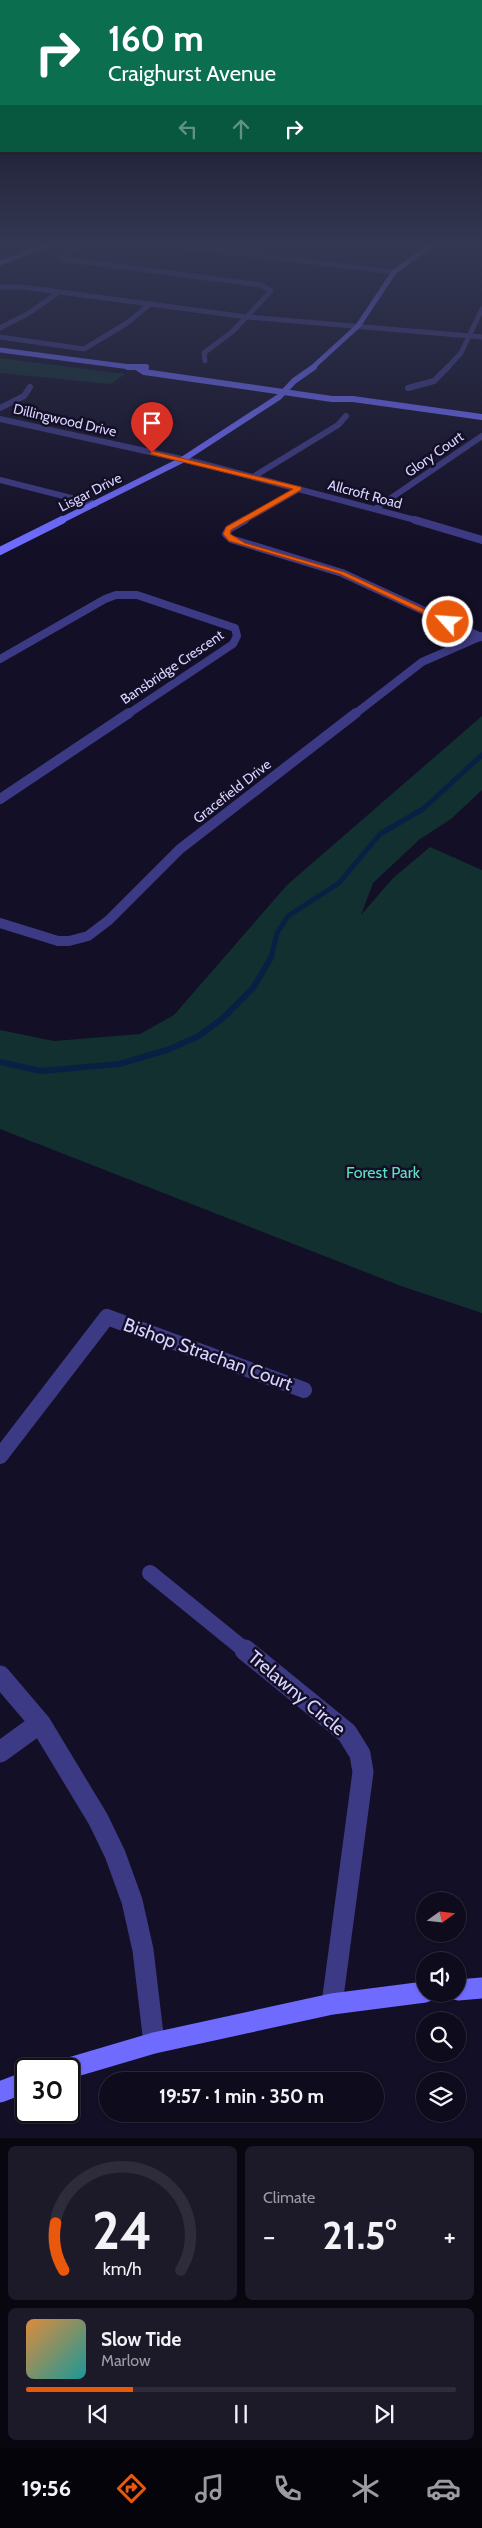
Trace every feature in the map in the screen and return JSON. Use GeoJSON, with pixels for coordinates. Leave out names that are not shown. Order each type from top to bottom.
{"type":"FeatureCollection","features":[{"type":"Feature","properties":{"kind":"street"},"geometry":{"type":"LineString","coordinates":[[57,346],[84,350],[91,346]]}},
{"type":"Feature","properties":{"kind":"street"},"geometry":{"type":"LineString","coordinates":[[205,361],[204,353],[214,346]]}},
{"type":"Feature","properties":{"kind":"street","name":"Lisgar Drive"},"geometry":{"type":"LineString","coordinates":[[0,551],[182,460],[240,424],[286,390],[336,346]]}},
{"type":"Feature","properties":{"kind":"street"},"geometry":{"type":"LineString","coordinates":[[408,388],[434,381],[460,353],[464,346]]}},
{"type":"Feature","properties":{"kind":"street"},"geometry":{"type":"LineString","coordinates":[[0,350],[138,368],[144,372],[286,390],[332,399],[342,398],[482,417]]}},
{"type":"Feature","properties":{"kind":"street"},"geometry":{"type":"LineString","coordinates":[[0,408],[24,396],[30,387]]}},
{"type":"Feature","properties":{"kind":"street"},"geometry":{"type":"LineString","coordinates":[[253,477],[338,425],[346,416]]}},
{"type":"Feature","properties":{"kind":"street","name":"Dillingwood Drive"},"geometry":{"type":"LineString","coordinates":[[0,419],[182,460]]}},
{"type":"Feature","properties":{"kind":"street","name":"Glory Court"},"geometry":{"type":"LineString","coordinates":[[375,509],[482,436]]}},
{"type":"Feature","properties":{"kind":"street","name":"Allcroft Road"},"geometry":{"type":"LineString","coordinates":[[182,460],[375,509],[482,540]]}},
{"type":"Feature","properties":{"kind":"street"},"geometry":{"type":"LineString","coordinates":[[0,480],[95,504]]}},
{"type":"Feature","properties":{"kind":"street"},"geometry":{"type":"LineString","coordinates":[[299,489],[229,528],[226,534],[231,539],[243,544],[351,577],[481,637]]}},
{"type":"Feature","properties":{"kind":"street","name":"Bansbridge Crescent"},"geometry":{"type":"LineString","coordinates":[[0,659],[105,599],[127,594],[136,595],[227,624],[235,628],[237,636],[233,644],[0,799]]}},
{"type":"Feature","properties":{"kind":"street","name":"Gracefield Drive"},"geometry":{"type":"LineString","coordinates":[[0,923],[58,941],[81,938],[93,933],[109,920],[180,849],[422,662],[481,637]]}},
{"type":"Feature","properties":{"kind":"street","name":"Bishop Strachan Court"},"geometry":{"type":"LineString","coordinates":[[0,1456],[107,1317],[304,1390]]}},
{"type":"Feature","properties":{"kind":"street","name":"Trelawny Circle"},"geometry":{"type":"LineString","coordinates":[[150,1573],[348,1732],[360,1754],[363,1772],[332,2004]]}},
{"type":"Feature","properties":{"kind":"street"},"geometry":{"type":"LineString","coordinates":[[0,1676],[40,1723],[98,1819],[115,1854],[132,1901],[143,1950],[154,2043]]}},
{"type":"Feature","properties":{"kind":"street"},"geometry":{"type":"LineString","coordinates":[[0,1752],[40,1723]]}},
{"type":"Feature","properties":{"kind":"street"},"geometry":{"type":"LineString","coordinates":[[466,1989],[482,1988]]}},
{"type":"Feature","properties":{"kind":"street"},"geometry":{"type":"LineString","coordinates":[[80,2065],[154,2043],[332,2004],[416,1993]]}},
{"type":"Feature","properties":{"kind":"street"},"geometry":{"type":"LineString","coordinates":[[0,2092],[15,2086]]}},
{"type":"Feature","properties":{"kind":"green space"},"geometry":{"type":"Polygon","coordinates":[[[0,358],[125,374],[111,384],[0,373],[0,358]]]}},
{"type":"Feature","properties":{"kind":"green space","name":"Forest Park"},"geometry":{"type":"Polygon","coordinates":[[[482,716],[482,790],[451,819],[420,839],[373,883],[361,915],[393,878],[430,847],[482,870],[482,1313],[401,1286],[0,1129],[0,1030],[54,1041],[140,1034],[174,1015],[287,885],[482,716]]]}},
{"type":"Feature","properties":{"kind":"waterway"},"geometry":{"type":"LineString","coordinates":[[271,957],[277,933],[288,916],[339,883],[380,834],[423,809],[482,755]]}},
{"type":"Feature","properties":{"kind":"waterway"},"geometry":{"type":"LineString","coordinates":[[0,1062],[41,1071],[119,1064],[167,1050],[197,1037],[222,1019],[253,988],[271,957]]}},
{"type":"Feature","properties":{"kind":"route"},"geometry":{"type":"LineString","coordinates":[[152,453],[200,463],[299,489],[229,528],[226,534],[231,539],[243,544],[342,573],[448,622]]}}]}
